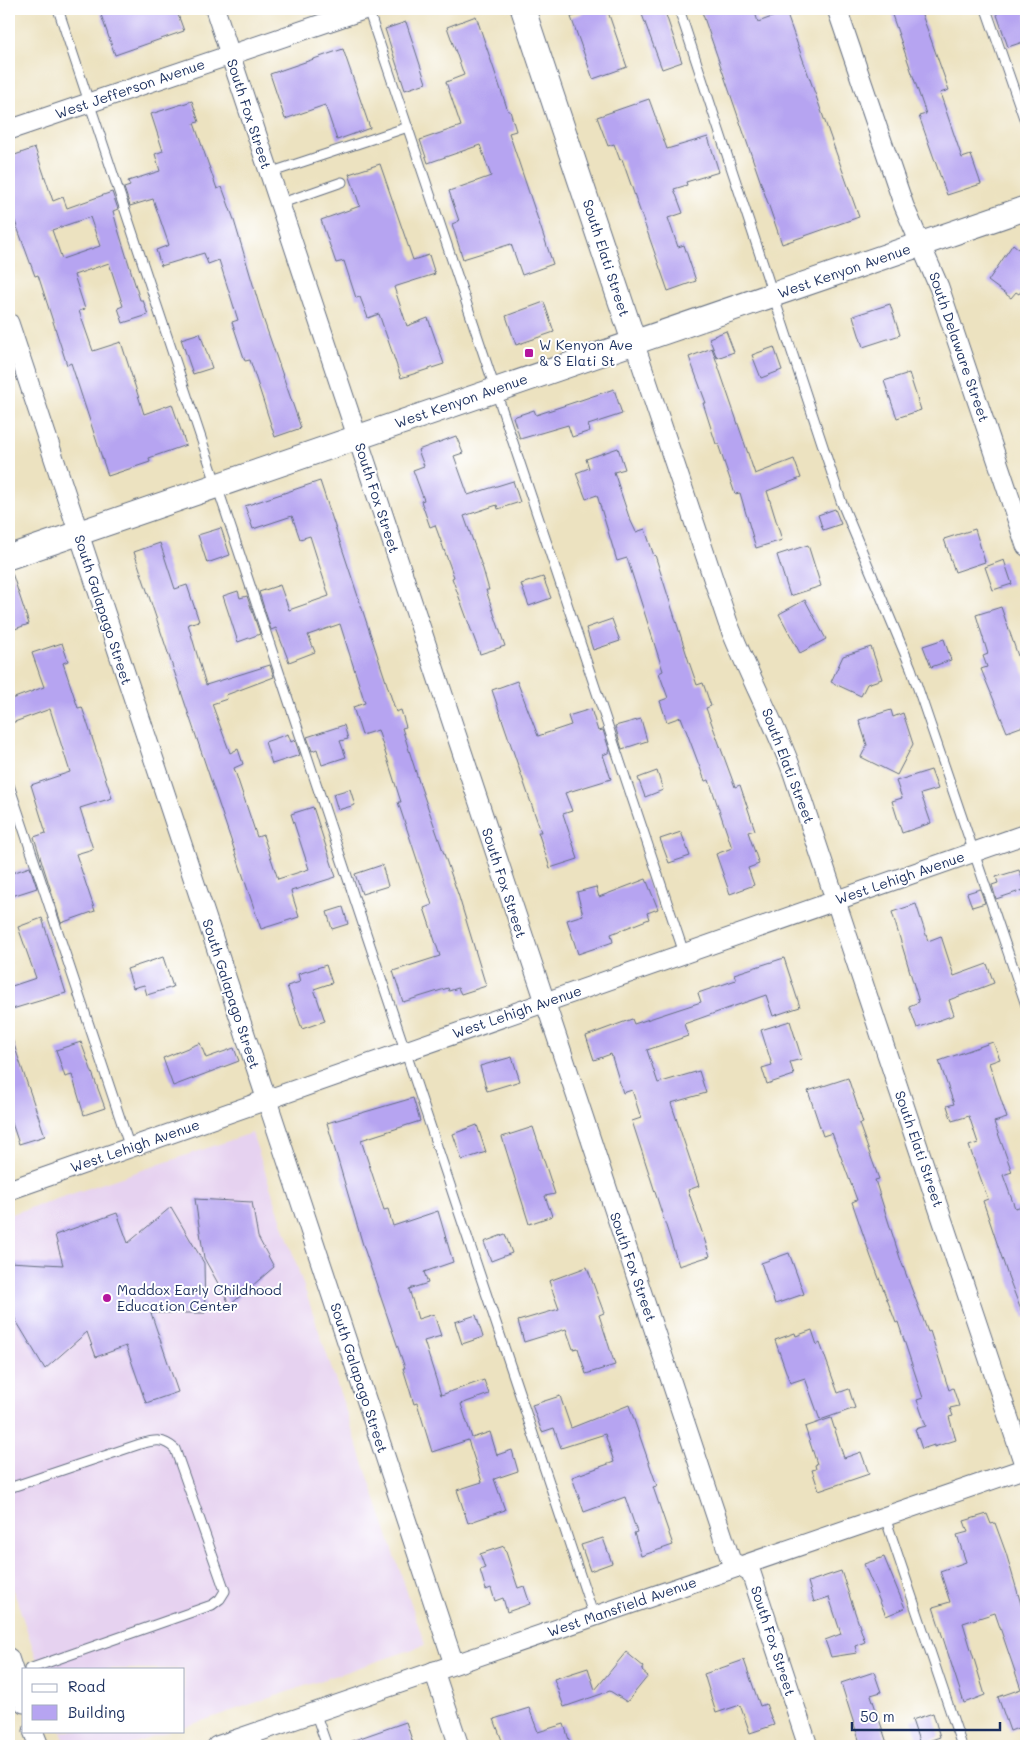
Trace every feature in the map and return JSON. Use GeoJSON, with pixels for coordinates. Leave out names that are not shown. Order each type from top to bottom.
{"type":"FeatureCollection","features":[{"type":"Feature","properties":{"kind":"street","name":"South Fox Street"},"geometry":{"type":"LineString","coordinates":[[215,9],[731,1561],[751,1574],[808,1746]]}},
{"type":"Feature","properties":{"kind":"street","name":"West Jefferson Avenue"},"geometry":{"type":"LineString","coordinates":[[9,130],[367,9]]}},
{"type":"Feature","properties":{"kind":"street","name":"South Elati Street"},"geometry":{"type":"LineString","coordinates":[[523,9],[728,623],[782,742],[1026,1469]]}},
{"type":"Feature","properties":{"kind":"street","name":"South Delaware Street"},"geometry":{"type":"LineString","coordinates":[[837,9],[904,206],[939,287],[1026,546]]}},
{"type":"Feature","properties":{"kind":"street","name":"West Kenyon Avenue"},"geometry":{"type":"LineString","coordinates":[[9,557],[217,484],[1026,208]]}},
{"type":"Feature","properties":{"kind":"street","name":"South Galapago Street"},"geometry":{"type":"LineString","coordinates":[[9,323],[454,1664]]}},
{"type":"Feature","properties":{"kind":"street","name":"West Lehigh Avenue"},"geometry":{"type":"LineString","coordinates":[[9,1190],[1026,834]]}},
{"type":"Feature","properties":{"kind":"street","name":"West Mansfield Avenue"},"geometry":{"type":"LineString","coordinates":[[217,1746],[1026,1469]]}},
{"type":"Feature","properties":{"kind":"street"},"geometry":{"type":"LineString","coordinates":[[19,1668],[22,1689]]}},
{"type":"Feature","properties":{"kind":"street"},"geometry":{"type":"LineString","coordinates":[[434,1671],[459,1746]]}},
{"type":"Feature","properties":{"kind":"street"},"geometry":{"type":"LineString","coordinates":[[33,1732],[39,1746]]}},
{"type":"Feature","properties":{"kind":"lane"},"geometry":{"type":"LineString","coordinates":[[58,9],[594,1617]]}},
{"type":"Feature","properties":{"kind":"lane"},"geometry":{"type":"LineString","coordinates":[[367,9],[684,954]]}},
{"type":"Feature","properties":{"kind":"lane"},"geometry":{"type":"LineString","coordinates":[[679,9],[841,501],[911,668],[1026,1005]]}},
{"type":"Feature","properties":{"kind":"lane"},"geometry":{"type":"LineString","coordinates":[[986,9],[1026,124]]}},
{"type":"Feature","properties":{"kind":"lane"},"geometry":{"type":"LineString","coordinates":[[268,173],[408,127]]}},
{"type":"Feature","properties":{"kind":"lane"},"geometry":{"type":"LineString","coordinates":[[279,204],[342,182]]}},
{"type":"Feature","properties":{"kind":"lane"},"geometry":{"type":"LineString","coordinates":[[9,785],[130,1148]]}},
{"type":"Feature","properties":{"kind":"lane"},"geometry":{"type":"LineString","coordinates":[[9,1488],[140,1444],[160,1440],[168,1443],[175,1449],[225,1591],[220,1600],[212,1605],[19,1668]]}},
{"type":"Feature","properties":{"kind":"lane"},"geometry":{"type":"LineString","coordinates":[[885,1517],[962,1746]]}},
{"type":"Feature","properties":{"kind":"lane"},"geometry":{"type":"LineString","coordinates":[[315,1712],[327,1746]]}},
{"type":"Feature","properties":{"kind":"shaded area"},"geometry":{"type":"Polygon","coordinates":[[[252,1133],[425,1645],[185,1727],[185,1668],[40,1668],[9,1577],[9,1215],[252,1133]]]}},
{"type":"Feature","properties":{"kind":"shaded area"},"geometry":{"type":"Polygon","coordinates":[[[61,1732],[167,1732],[126,1746],[66,1746],[61,1732]]]}},
{"type":"Feature","properties":{"kind":"building"},"geometry":{"type":"Polygon","coordinates":[[[99,9],[176,9],[184,31],[115,55],[99,9]]]}},
{"type":"Feature","properties":{"kind":"building"},"geometry":{"type":"Polygon","coordinates":[[[596,9],[607,9],[627,67],[593,79],[571,17],[596,9]]]}},
{"type":"Feature","properties":{"kind":"building"},"geometry":{"type":"Polygon","coordinates":[[[640,9],[664,9],[682,62],[662,69],[640,9]]]}},
{"type":"Feature","properties":{"kind":"building"},"geometry":{"type":"Polygon","coordinates":[[[701,9],[754,9],[758,22],[786,12],[859,217],[782,244],[701,9]]]}},
{"type":"Feature","properties":{"kind":"building"},"geometry":{"type":"Polygon","coordinates":[[[900,9],[920,9],[949,90],[940,93],[962,158],[971,155],[981,184],[947,195],[919,116],[926,114],[891,12],[900,9]]]}},
{"type":"Feature","properties":{"kind":"building"},"geometry":{"type":"Polygon","coordinates":[[[995,9],[1026,9],[1026,41],[1008,47],[995,9]]]}},
{"type":"Feature","properties":{"kind":"building"},"geometry":{"type":"Polygon","coordinates":[[[476,16],[508,111],[510,111],[516,131],[509,133],[553,264],[522,275],[511,244],[463,259],[452,224],[459,221],[449,191],[491,176],[480,145],[428,163],[420,140],[461,126],[446,82],[464,75],[447,27],[476,16]]]}},
{"type":"Feature","properties":{"kind":"building"},"geometry":{"type":"Polygon","coordinates":[[[406,22],[426,83],[405,90],[385,29],[406,22]]]}},
{"type":"Feature","properties":{"kind":"building"},"geometry":{"type":"Polygon","coordinates":[[[343,49],[370,128],[337,140],[325,105],[285,119],[270,74],[343,49]]]}},
{"type":"Feature","properties":{"kind":"building"},"geometry":{"type":"Polygon","coordinates":[[[649,99],[667,149],[708,137],[719,172],[686,182],[687,185],[674,189],[683,213],[668,218],[678,247],[684,245],[696,281],[668,291],[622,159],[620,160],[614,144],[608,146],[597,117],[649,99]]]}},
{"type":"Feature","properties":{"kind":"building"},"geometry":{"type":"Polygon","coordinates":[[[192,101],[199,122],[194,123],[217,189],[222,187],[233,217],[263,318],[301,428],[275,437],[250,360],[245,361],[232,322],[238,320],[219,260],[208,264],[204,253],[161,266],[156,250],[169,245],[153,199],[130,206],[124,188],[130,186],[128,181],[160,171],[155,154],[163,151],[151,114],[192,101]]]}},
{"type":"Feature","properties":{"kind":"building"},"geometry":{"type":"Polygon","coordinates":[[[35,148],[53,201],[63,197],[67,208],[112,192],[118,209],[113,211],[117,226],[140,300],[143,300],[148,315],[123,323],[118,308],[123,306],[109,263],[74,275],[85,309],[79,311],[93,351],[121,342],[144,414],[172,404],[186,445],[149,458],[150,462],[108,476],[71,363],[67,365],[38,275],[35,276],[9,205],[9,157],[35,148]],[[90,217],[52,230],[62,259],[100,246],[90,217]]]}},
{"type":"Feature","properties":{"kind":"building"},"geometry":{"type":"Polygon","coordinates":[[[380,164],[413,260],[429,255],[435,274],[394,287],[407,326],[428,318],[444,364],[401,378],[379,314],[368,318],[360,297],[356,298],[344,261],[336,263],[321,220],[360,206],[349,174],[380,164]]]}},
{"type":"Feature","properties":{"kind":"building"},"geometry":{"type":"Polygon","coordinates":[[[1013,244],[1026,255],[1026,285],[1019,294],[1016,292],[1011,298],[988,281],[1013,244]]]}},
{"type":"Feature","properties":{"kind":"building"},"geometry":{"type":"Polygon","coordinates":[[[544,302],[554,332],[516,345],[506,316],[544,302]]]}},
{"type":"Feature","properties":{"kind":"building"},"geometry":{"type":"Polygon","coordinates":[[[890,304],[900,335],[863,347],[853,316],[890,304]]]}},
{"type":"Feature","properties":{"kind":"building"},"geometry":{"type":"Polygon","coordinates":[[[726,331],[734,352],[717,358],[709,338],[726,331]]]}},
{"type":"Feature","properties":{"kind":"building"},"geometry":{"type":"Polygon","coordinates":[[[200,333],[212,368],[193,374],[181,339],[200,333]]]}},
{"type":"Feature","properties":{"kind":"building"},"geometry":{"type":"Polygon","coordinates":[[[774,347],[782,370],[761,378],[752,355],[774,347]]]}},
{"type":"Feature","properties":{"kind":"building"},"geometry":{"type":"Polygon","coordinates":[[[712,348],[755,474],[794,459],[801,478],[767,491],[782,540],[756,548],[740,493],[735,494],[718,444],[716,444],[703,403],[706,403],[689,357],[712,348]]]}},
{"type":"Feature","properties":{"kind":"building"},"geometry":{"type":"Polygon","coordinates":[[[909,373],[921,410],[897,418],[884,381],[909,373]]]}},
{"type":"Feature","properties":{"kind":"building"},"geometry":{"type":"Polygon","coordinates":[[[614,389],[622,414],[588,425],[590,431],[572,437],[568,425],[520,439],[513,417],[534,410],[536,415],[614,389]]]}},
{"type":"Feature","properties":{"kind":"building"},"geometry":{"type":"Polygon","coordinates":[[[456,436],[463,453],[454,456],[468,495],[513,481],[520,502],[498,509],[497,505],[464,516],[483,569],[489,590],[486,590],[505,646],[480,654],[435,525],[430,527],[421,501],[424,500],[413,470],[424,466],[418,450],[456,436]]]}},
{"type":"Feature","properties":{"kind":"building"},"geometry":{"type":"Polygon","coordinates":[[[618,448],[625,469],[614,472],[629,517],[636,532],[645,529],[697,685],[703,683],[711,706],[706,708],[735,787],[740,785],[755,830],[748,832],[759,864],[748,868],[754,885],[730,894],[716,854],[732,848],[709,780],[705,781],[681,717],[667,722],[660,701],[668,698],[659,673],[663,671],[627,558],[617,561],[597,495],[586,499],[576,473],[589,468],[586,459],[618,448]]]}},
{"type":"Feature","properties":{"kind":"building"},"geometry":{"type":"Polygon","coordinates":[[[320,481],[396,712],[401,710],[406,727],[402,728],[459,897],[486,986],[461,994],[458,988],[449,991],[448,988],[403,1002],[393,971],[440,956],[424,908],[432,905],[398,802],[401,802],[378,730],[362,735],[353,707],[365,703],[340,624],[308,635],[315,652],[289,662],[276,628],[271,630],[259,592],[280,585],[289,610],[329,596],[310,536],[300,539],[292,516],[253,529],[245,506],[320,481]]]}},
{"type":"Feature","properties":{"kind":"building"},"geometry":{"type":"Polygon","coordinates":[[[835,509],[841,524],[823,530],[818,515],[835,509]]]}},
{"type":"Feature","properties":{"kind":"building"},"geometry":{"type":"Polygon","coordinates":[[[221,528],[230,555],[207,563],[198,535],[221,528]]]}},
{"type":"Feature","properties":{"kind":"building"},"geometry":{"type":"Polygon","coordinates":[[[975,529],[985,562],[955,572],[944,539],[975,529]]]}},
{"type":"Feature","properties":{"kind":"building"},"geometry":{"type":"Polygon","coordinates":[[[160,543],[175,589],[187,585],[199,621],[188,624],[206,685],[270,665],[274,677],[226,695],[227,699],[212,704],[230,753],[238,749],[243,764],[234,768],[257,837],[263,835],[278,879],[309,869],[291,814],[313,807],[336,877],[291,891],[299,917],[261,929],[134,552],[160,543]]]}},
{"type":"Feature","properties":{"kind":"building"},"geometry":{"type":"Polygon","coordinates":[[[808,545],[821,586],[790,596],[777,555],[808,545]]]}},
{"type":"Feature","properties":{"kind":"building"},"geometry":{"type":"Polygon","coordinates":[[[1004,560],[1012,584],[993,590],[985,567],[1004,560]]]}},
{"type":"Feature","properties":{"kind":"building"},"geometry":{"type":"Polygon","coordinates":[[[9,573],[12,573],[29,624],[9,631],[9,573]]]}},
{"type":"Feature","properties":{"kind":"building"},"geometry":{"type":"Polygon","coordinates":[[[543,577],[551,598],[529,606],[521,584],[543,577]]]}},
{"type":"Feature","properties":{"kind":"building"},"geometry":{"type":"Polygon","coordinates":[[[238,591],[240,598],[247,596],[260,634],[238,642],[223,596],[238,591]]]}},
{"type":"Feature","properties":{"kind":"building"},"geometry":{"type":"Polygon","coordinates":[[[805,600],[826,639],[800,653],[779,614],[805,600]]]}},
{"type":"Feature","properties":{"kind":"building"},"geometry":{"type":"Polygon","coordinates":[[[1001,607],[1026,679],[1026,725],[1007,732],[981,669],[987,667],[983,656],[988,654],[976,615],[1001,607]]]}},
{"type":"Feature","properties":{"kind":"building"},"geometry":{"type":"Polygon","coordinates":[[[612,619],[620,641],[593,650],[586,628],[612,619]]]}},
{"type":"Feature","properties":{"kind":"building"},"geometry":{"type":"Polygon","coordinates":[[[944,639],[951,660],[931,667],[923,646],[944,639]]]}},
{"type":"Feature","properties":{"kind":"building"},"geometry":{"type":"Polygon","coordinates":[[[62,643],[68,661],[63,663],[78,708],[82,707],[112,798],[80,808],[93,849],[76,854],[95,911],[61,923],[34,837],[46,833],[31,785],[70,772],[50,709],[9,724],[9,700],[44,687],[32,653],[62,643]]]}},
{"type":"Feature","properties":{"kind":"building"},"geometry":{"type":"Polygon","coordinates":[[[871,647],[882,679],[867,684],[861,696],[831,682],[843,656],[871,647]]]}},
{"type":"Feature","properties":{"kind":"building"},"geometry":{"type":"Polygon","coordinates":[[[517,681],[538,736],[571,725],[568,716],[591,709],[598,731],[603,730],[610,752],[603,755],[611,779],[565,793],[572,811],[563,814],[578,859],[550,868],[538,832],[541,832],[492,690],[517,681]]]}},
{"type":"Feature","properties":{"kind":"building"},"geometry":{"type":"Polygon","coordinates":[[[891,710],[893,717],[903,713],[913,744],[897,775],[861,757],[867,745],[859,720],[891,710]]]}},
{"type":"Feature","properties":{"kind":"building"},"geometry":{"type":"Polygon","coordinates":[[[641,719],[647,741],[622,749],[615,726],[641,719]]]}},
{"type":"Feature","properties":{"kind":"building"},"geometry":{"type":"Polygon","coordinates":[[[344,725],[348,739],[340,741],[346,757],[322,765],[317,749],[312,751],[307,737],[344,725]]]}},
{"type":"Feature","properties":{"kind":"building"},"geometry":{"type":"Polygon","coordinates":[[[288,734],[291,742],[295,740],[300,755],[272,764],[265,742],[288,734]]]}},
{"type":"Feature","properties":{"kind":"building"},"geometry":{"type":"Polygon","coordinates":[[[931,770],[938,789],[921,794],[931,823],[902,833],[892,801],[902,798],[896,781],[931,770]]]}},
{"type":"Feature","properties":{"kind":"building"},"geometry":{"type":"Polygon","coordinates":[[[657,771],[663,790],[645,797],[638,778],[657,771]]]}},
{"type":"Feature","properties":{"kind":"building"},"geometry":{"type":"Polygon","coordinates":[[[350,789],[355,805],[338,810],[333,794],[350,789]]]}},
{"type":"Feature","properties":{"kind":"building"},"geometry":{"type":"Polygon","coordinates":[[[681,832],[690,856],[669,863],[660,839],[681,832]]]}},
{"type":"Feature","properties":{"kind":"building"},"geometry":{"type":"Polygon","coordinates":[[[382,865],[388,886],[362,894],[355,874],[382,865]]]}},
{"type":"Feature","properties":{"kind":"building"},"geometry":{"type":"Polygon","coordinates":[[[30,867],[37,888],[9,897],[9,874],[30,867]]]}},
{"type":"Feature","properties":{"kind":"building"},"geometry":{"type":"Polygon","coordinates":[[[1019,870],[1026,889],[996,899],[992,885],[998,883],[996,877],[1019,870]]]}},
{"type":"Feature","properties":{"kind":"building"},"geometry":{"type":"Polygon","coordinates":[[[646,879],[658,909],[647,913],[649,919],[611,934],[613,942],[578,954],[567,920],[583,915],[577,892],[596,887],[599,897],[646,879]]]}},
{"type":"Feature","properties":{"kind":"building"},"geometry":{"type":"Polygon","coordinates":[[[980,889],[985,903],[972,907],[967,893],[980,889]]]}},
{"type":"Feature","properties":{"kind":"building"},"geometry":{"type":"Polygon","coordinates":[[[916,904],[928,941],[941,936],[954,976],[987,964],[994,983],[949,1000],[954,1015],[917,1028],[909,1006],[919,1002],[892,912],[916,904]]]}},
{"type":"Feature","properties":{"kind":"building"},"geometry":{"type":"Polygon","coordinates":[[[343,907],[348,924],[332,929],[327,912],[343,907]]]}},
{"type":"Feature","properties":{"kind":"building"},"geometry":{"type":"Polygon","coordinates":[[[42,918],[66,993],[9,1010],[9,987],[36,978],[18,927],[42,918]]]}},
{"type":"Feature","properties":{"kind":"building"},"geometry":{"type":"Polygon","coordinates":[[[163,957],[173,987],[147,995],[144,985],[133,988],[127,969],[163,957]]]}},
{"type":"Feature","properties":{"kind":"building"},"geometry":{"type":"Polygon","coordinates":[[[784,958],[800,1007],[773,1016],[766,995],[684,1024],[688,1036],[647,1050],[658,1083],[699,1071],[706,1093],[671,1103],[699,1186],[688,1190],[710,1256],[679,1266],[632,1121],[641,1118],[632,1090],[623,1093],[611,1054],[594,1060],[586,1036],[632,1019],[634,1024],[701,1002],[698,993],[736,980],[734,974],[784,958]]]}},
{"type":"Feature","properties":{"kind":"building"},"geometry":{"type":"Polygon","coordinates":[[[326,965],[332,983],[314,989],[325,1021],[302,1029],[287,986],[300,982],[298,974],[326,965]]]}},
{"type":"Feature","properties":{"kind":"building"},"geometry":{"type":"Polygon","coordinates":[[[790,1021],[802,1059],[790,1062],[794,1075],[767,1084],[762,1068],[772,1065],[761,1030],[790,1021]]]}},
{"type":"Feature","properties":{"kind":"building"},"geometry":{"type":"Polygon","coordinates":[[[11,1036],[45,1136],[19,1144],[9,1114],[9,1037],[11,1036]]]}},
{"type":"Feature","properties":{"kind":"building"},"geometry":{"type":"Polygon","coordinates":[[[81,1042],[105,1108],[84,1115],[72,1075],[65,1077],[56,1050],[81,1042]]]}},
{"type":"Feature","properties":{"kind":"building"},"geometry":{"type":"Polygon","coordinates":[[[993,1042],[1000,1059],[989,1063],[1007,1118],[994,1122],[1012,1172],[1003,1175],[1015,1208],[1023,1206],[1026,1215],[1026,1317],[1024,1318],[983,1201],[988,1199],[969,1146],[978,1143],[969,1116],[952,1121],[947,1106],[954,1104],[939,1061],[993,1042]]]}},
{"type":"Feature","properties":{"kind":"building"},"geometry":{"type":"Polygon","coordinates":[[[200,1043],[206,1058],[234,1048],[239,1061],[173,1086],[163,1058],[200,1043]]]}},
{"type":"Feature","properties":{"kind":"building"},"geometry":{"type":"Polygon","coordinates":[[[512,1057],[520,1081],[487,1091],[480,1066],[512,1057]]]}},
{"type":"Feature","properties":{"kind":"building"},"geometry":{"type":"Polygon","coordinates":[[[848,1078],[863,1123],[859,1124],[879,1179],[875,1180],[901,1261],[928,1332],[930,1331],[949,1390],[953,1388],[959,1406],[950,1408],[953,1416],[949,1417],[956,1440],[934,1447],[934,1445],[922,1449],[915,1429],[926,1426],[917,1400],[923,1398],[898,1322],[896,1323],[852,1202],[857,1200],[832,1133],[823,1136],[808,1091],[848,1078]]]}},
{"type":"Feature","properties":{"kind":"building"},"geometry":{"type":"Polygon","coordinates":[[[413,1098],[420,1121],[361,1140],[384,1210],[388,1209],[393,1226],[438,1211],[453,1262],[424,1272],[428,1283],[409,1289],[418,1319],[434,1314],[441,1336],[424,1341],[441,1395],[484,1380],[489,1394],[461,1404],[472,1438],[490,1432],[497,1455],[512,1450],[518,1471],[494,1479],[505,1510],[468,1523],[457,1490],[482,1482],[468,1440],[432,1452],[417,1403],[414,1404],[403,1368],[405,1368],[363,1245],[327,1123],[413,1098]]]}},
{"type":"Feature","properties":{"kind":"building"},"geometry":{"type":"Polygon","coordinates":[[[477,1125],[486,1152],[462,1160],[453,1134],[477,1125]]]}},
{"type":"Feature","properties":{"kind":"building"},"geometry":{"type":"Polygon","coordinates":[[[533,1127],[555,1194],[545,1196],[552,1216],[529,1224],[502,1137],[533,1127]]]}},
{"type":"Feature","properties":{"kind":"building"},"geometry":{"type":"Polygon","coordinates":[[[195,1199],[252,1202],[258,1237],[274,1267],[230,1305],[204,1258],[195,1199]]]}},
{"type":"Feature","properties":{"kind":"building","name":"Maddox Early Childhood Education Center"},"geometry":{"type":"Polygon","coordinates":[[[171,1207],[204,1263],[205,1313],[151,1313],[178,1392],[146,1403],[126,1346],[96,1357],[87,1332],[45,1369],[9,1309],[9,1292],[11,1291],[9,1262],[63,1265],[55,1235],[117,1213],[128,1243],[171,1207]]]}},
{"type":"Feature","properties":{"kind":"building"},"geometry":{"type":"Polygon","coordinates":[[[505,1234],[512,1253],[491,1261],[484,1242],[505,1234]]]}},
{"type":"Feature","properties":{"kind":"building"},"geometry":{"type":"Polygon","coordinates":[[[789,1253],[804,1294],[775,1304],[761,1263],[789,1253]]]}},
{"type":"Feature","properties":{"kind":"building"},"geometry":{"type":"Polygon","coordinates":[[[587,1267],[604,1313],[599,1315],[615,1365],[586,1374],[578,1348],[573,1349],[566,1329],[524,1342],[518,1321],[559,1309],[549,1281],[587,1267]]]}},
{"type":"Feature","properties":{"kind":"building"},"geometry":{"type":"Polygon","coordinates":[[[476,1315],[483,1337],[462,1344],[455,1322],[476,1315]]]}},
{"type":"Feature","properties":{"kind":"building"},"geometry":{"type":"Polygon","coordinates":[[[812,1330],[817,1345],[820,1343],[838,1393],[849,1389],[855,1408],[820,1420],[805,1378],[790,1383],[775,1340],[795,1333],[796,1336],[812,1330]]]}},
{"type":"Feature","properties":{"kind":"building"},"geometry":{"type":"Polygon","coordinates":[[[560,1396],[571,1428],[629,1405],[657,1486],[653,1487],[673,1545],[641,1556],[634,1533],[637,1532],[625,1497],[584,1512],[572,1477],[614,1462],[605,1434],[561,1448],[554,1428],[542,1432],[532,1405],[560,1396]]]}},
{"type":"Feature","properties":{"kind":"building"},"geometry":{"type":"Polygon","coordinates":[[[831,1418],[844,1458],[861,1452],[869,1474],[819,1491],[812,1470],[816,1469],[815,1465],[817,1464],[805,1427],[831,1418]]]}},
{"type":"Feature","properties":{"kind":"building"},"geometry":{"type":"Polygon","coordinates":[[[987,1514],[991,1524],[995,1523],[1006,1553],[1026,1621],[1026,1725],[1010,1731],[998,1697],[1021,1689],[995,1613],[963,1623],[985,1695],[964,1703],[933,1607],[950,1602],[940,1571],[966,1562],[957,1535],[968,1532],[964,1521],[987,1514]]]}},
{"type":"Feature","properties":{"kind":"building"},"geometry":{"type":"Polygon","coordinates":[[[603,1538],[612,1563],[590,1571],[581,1545],[603,1538]]]}},
{"type":"Feature","properties":{"kind":"building"},"geometry":{"type":"Polygon","coordinates":[[[504,1546],[518,1588],[524,1586],[530,1604],[507,1612],[503,1598],[495,1601],[491,1588],[486,1590],[480,1570],[485,1568],[480,1554],[504,1546]]]}},
{"type":"Feature","properties":{"kind":"building"},"geometry":{"type":"Polygon","coordinates":[[[884,1557],[905,1608],[886,1616],[864,1564],[884,1557]]]}},
{"type":"Feature","properties":{"kind":"building"},"geometry":{"type":"Polygon","coordinates":[[[841,1571],[865,1642],[855,1646],[857,1653],[831,1657],[825,1640],[841,1634],[829,1597],[814,1602],[808,1582],[841,1571]]]}},
{"type":"Feature","properties":{"kind":"building"},"geometry":{"type":"Polygon","coordinates":[[[626,1652],[644,1667],[642,1671],[648,1676],[627,1702],[610,1691],[564,1707],[554,1679],[588,1668],[595,1690],[626,1652]]]}},
{"type":"Feature","properties":{"kind":"building"},"geometry":{"type":"Polygon","coordinates":[[[744,1660],[760,1706],[766,1704],[774,1725],[750,1733],[740,1705],[716,1713],[704,1674],[744,1660]]]}},
{"type":"Feature","properties":{"kind":"building"},"geometry":{"type":"Polygon","coordinates":[[[874,1672],[881,1692],[871,1695],[888,1746],[861,1746],[841,1683],[874,1672]]]}},
{"type":"Feature","properties":{"kind":"building"},"geometry":{"type":"Polygon","coordinates":[[[529,1708],[538,1732],[564,1724],[571,1746],[504,1746],[494,1719],[529,1708]]]}},
{"type":"Feature","properties":{"kind":"building"},"geometry":{"type":"Polygon","coordinates":[[[933,1713],[940,1737],[920,1744],[912,1720],[933,1713]]]}},
{"type":"Feature","properties":{"kind":"building"},"geometry":{"type":"Polygon","coordinates":[[[406,1722],[414,1746],[344,1746],[343,1744],[406,1722]]]}},
{"type":"Feature","properties":{"kind":"place","name":"W Kenyon Ave & S Elati St"},"geometry":{"type":"Point","coordinates":[529,353]}},
{"type":"Feature","properties":{"kind":"place","name":"Maddox Early Childhood Education Center"},"geometry":{"type":"Point","coordinates":[107,1298]}}]}
